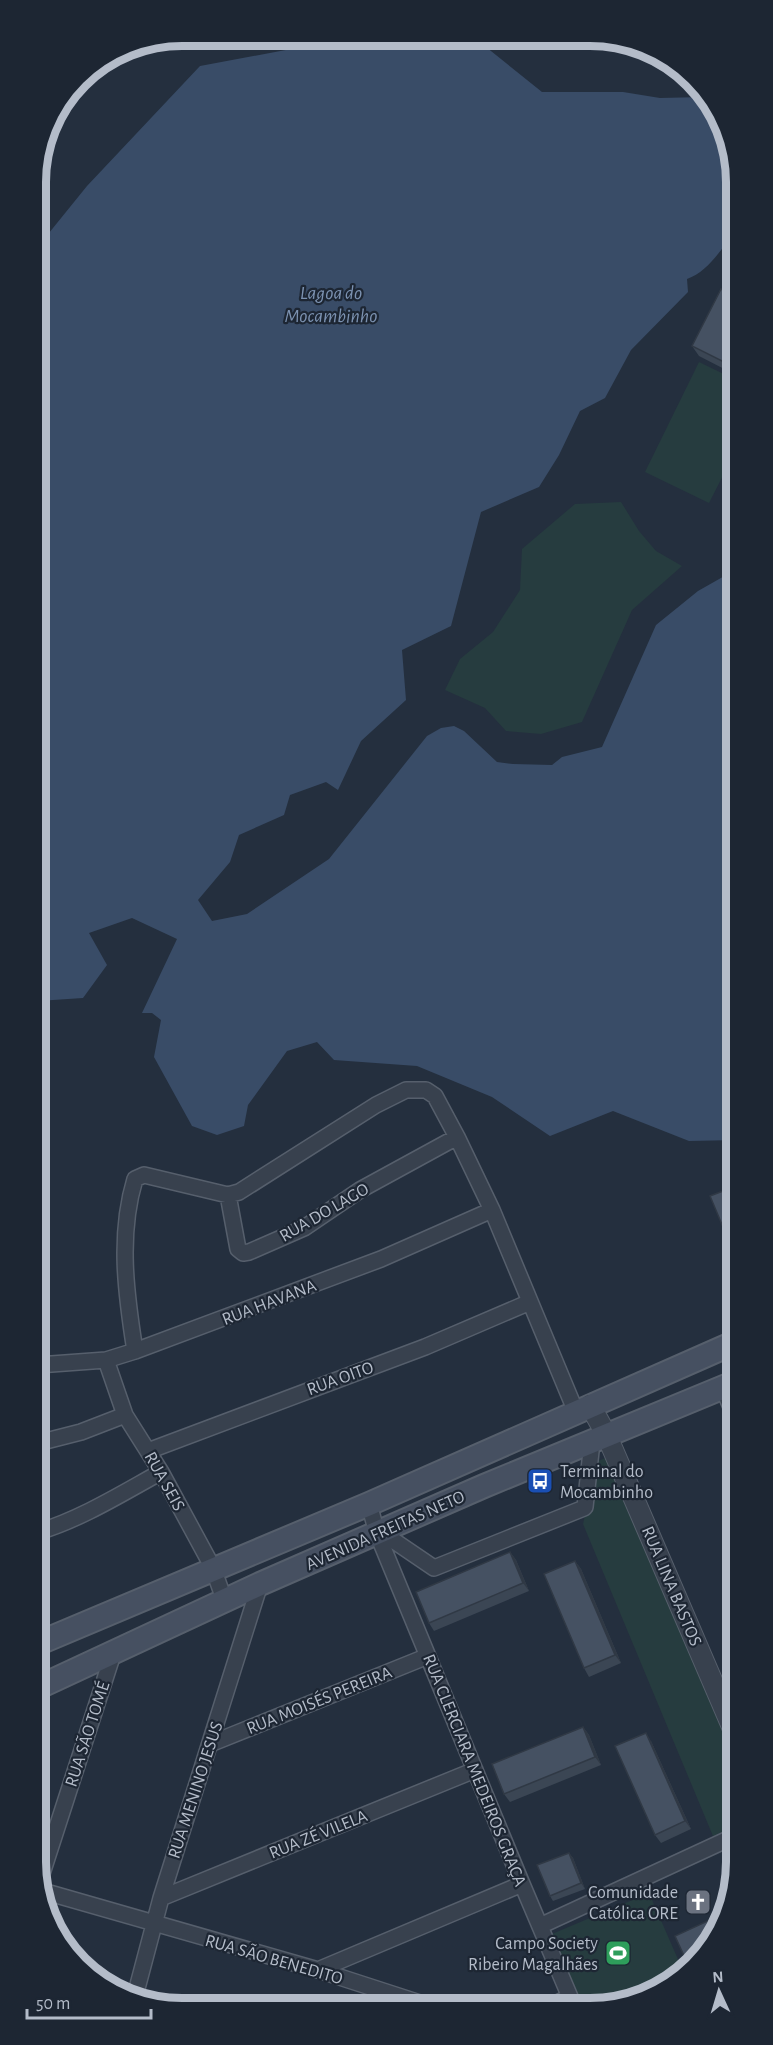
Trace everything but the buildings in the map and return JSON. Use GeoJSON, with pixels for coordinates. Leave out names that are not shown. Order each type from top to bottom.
{"type":"FeatureCollection","features":[{"type":"Feature","properties":{"kind":"main road","name":"AVENIDA FREITAS NETO"},"geometry":{"type":"LineString","coordinates":[[46,1640],[369,1504],[726,1346]]}},
{"type":"Feature","properties":{"kind":"main road","name":"AVENIDA FREITAS NETO"},"geometry":{"type":"LineString","coordinates":[[46,1684],[260,1584],[726,1386]]}},
{"type":"Feature","properties":{"kind":"street"},"geometry":{"type":"LineString","coordinates":[[135,1351],[125,1280],[126,1231],[135,1179],[144,1176],[228,1195],[251,1186],[376,1105],[406,1089],[426,1090],[435,1096],[458,1137],[492,1210],[530,1302],[583,1408]]}},
{"type":"Feature","properties":{"kind":"street","name":"RUA DO LAGO"},"geometry":{"type":"LineString","coordinates":[[228,1195],[238,1249],[243,1253],[249,1252],[304,1228],[360,1190],[458,1137]]}},
{"type":"Feature","properties":{"kind":"street","name":"RUA HAVANA"},"geometry":{"type":"LineString","coordinates":[[46,1364],[106,1360],[135,1351],[381,1259],[492,1210]]}},
{"type":"Feature","properties":{"kind":"street","name":"RUA OITO"},"geometry":{"type":"LineString","coordinates":[[148,1451],[425,1347],[530,1302]]}},
{"type":"Feature","properties":{"kind":"street","name":"RUA SEIS"},"geometry":{"type":"LineString","coordinates":[[106,1360],[125,1415],[161,1472],[213,1568],[225,1602]]}},
{"type":"Feature","properties":{"kind":"street","name":"RUA LINA BASTOS"},"geometry":{"type":"LineString","coordinates":[[583,1408],[726,1714]]}},
{"type":"Feature","properties":{"kind":"street"},"geometry":{"type":"LineString","coordinates":[[46,1441],[81,1432],[125,1415]]}},
{"type":"Feature","properties":{"kind":"street"},"geometry":{"type":"LineString","coordinates":[[379,1532],[434,1568],[584,1508],[599,1439]]}},
{"type":"Feature","properties":{"kind":"street"},"geometry":{"type":"LineString","coordinates":[[46,1529],[106,1502],[161,1472]]}},
{"type":"Feature","properties":{"kind":"street","name":"RUA CLERCIARA MEDEIROS GRAÇA"},"geometry":{"type":"LineString","coordinates":[[369,1504],[428,1656],[569,1998]]}},
{"type":"Feature","properties":{"kind":"street","name":"RUA MENINO JESUS"},"geometry":{"type":"LineString","coordinates":[[136,1990],[153,1924],[260,1584]]}},
{"type":"Feature","properties":{"kind":"street","name":"RUA SÃO TOMÉ"},"geometry":{"type":"LineString","coordinates":[[46,1861],[113,1654]]}},
{"type":"Feature","properties":{"kind":"street","name":"RUA MOISÉS PEREIRA"},"geometry":{"type":"LineString","coordinates":[[210,1744],[428,1656]]}},
{"type":"Feature","properties":{"kind":"street","name":"RUA ZÉ VILELA"},"geometry":{"type":"LineString","coordinates":[[161,1898],[475,1770]]}},
{"type":"Feature","properties":{"kind":"street"},"geometry":{"type":"LineString","coordinates":[[540,1926],[726,1840]]}},
{"type":"Feature","properties":{"kind":"street"},"geometry":{"type":"LineString","coordinates":[[318,1970],[522,1884]]}},
{"type":"Feature","properties":{"kind":"street","name":"RUA SÃO BENEDITO"},"geometry":{"type":"LineString","coordinates":[[50,1893],[318,1970],[404,1998]]}},
{"type":"Feature","properties":{"kind":"green space"},"geometry":{"type":"Polygon","coordinates":[[[699,362],[726,375],[726,470],[709,503],[645,472],[699,362]]]}},
{"type":"Feature","properties":{"kind":"green space"},"geometry":{"type":"Polygon","coordinates":[[[621,502],[639,531],[656,551],[682,566],[632,610],[582,722],[541,734],[506,731],[485,708],[445,690],[460,659],[493,632],[520,590],[522,549],[575,504],[621,502]]]}},
{"type":"Feature","properties":{"kind":"green space"},"geometry":{"type":"Polygon","coordinates":[[[608,1457],[726,1740],[726,1831],[713,1836],[583,1524],[598,1461],[608,1457]]]}},
{"type":"Feature","properties":{"kind":"green space","name":"Campo Society Ribeiro Magalhães"},"geometry":{"type":"Polygon","coordinates":[[[649,1893],[680,1965],[658,1980],[634,1991],[617,1996],[580,1998],[552,1934],[649,1893]]]}},
{"type":"Feature","properties":{"kind":"water","name":"Lagoa do Mocambinho"},"geometry":{"type":"Polygon","coordinates":[[[303,47],[486,47],[542,92],[623,92],[660,98],[696,97],[712,122],[724,156],[726,244],[707,267],[687,279],[688,292],[631,350],[605,398],[580,411],[559,455],[539,487],[481,512],[451,626],[402,650],[406,700],[361,741],[338,790],[326,782],[290,795],[284,815],[239,835],[230,862],[198,900],[212,921],[247,914],[329,859],[427,736],[441,728],[454,726],[464,731],[497,762],[513,764],[552,765],[562,757],[602,747],[656,625],[698,591],[726,575],[726,1140],[689,1141],[613,1111],[550,1136],[492,1097],[417,1066],[334,1060],[317,1042],[287,1051],[248,1105],[244,1126],[217,1135],[192,1126],[154,1057],[161,1020],[152,1013],[142,1013],[177,939],[132,918],[89,933],[107,965],[83,998],[47,1000],[47,235],[87,186],[200,66],[303,47]]]}},
{"type":"Feature","properties":{"kind":"place","name":"Terminal do Mocambinho"},"geometry":{"type":"Point","coordinates":[540,1481]}},
{"type":"Feature","properties":{"kind":"place","name":"Comunidade Católica ORE"},"geometry":{"type":"Point","coordinates":[698,1902]}},
{"type":"Feature","properties":{"kind":"place","name":"Campo Society Ribeiro Magalhães"},"geometry":{"type":"Point","coordinates":[618,1953]}}]}
